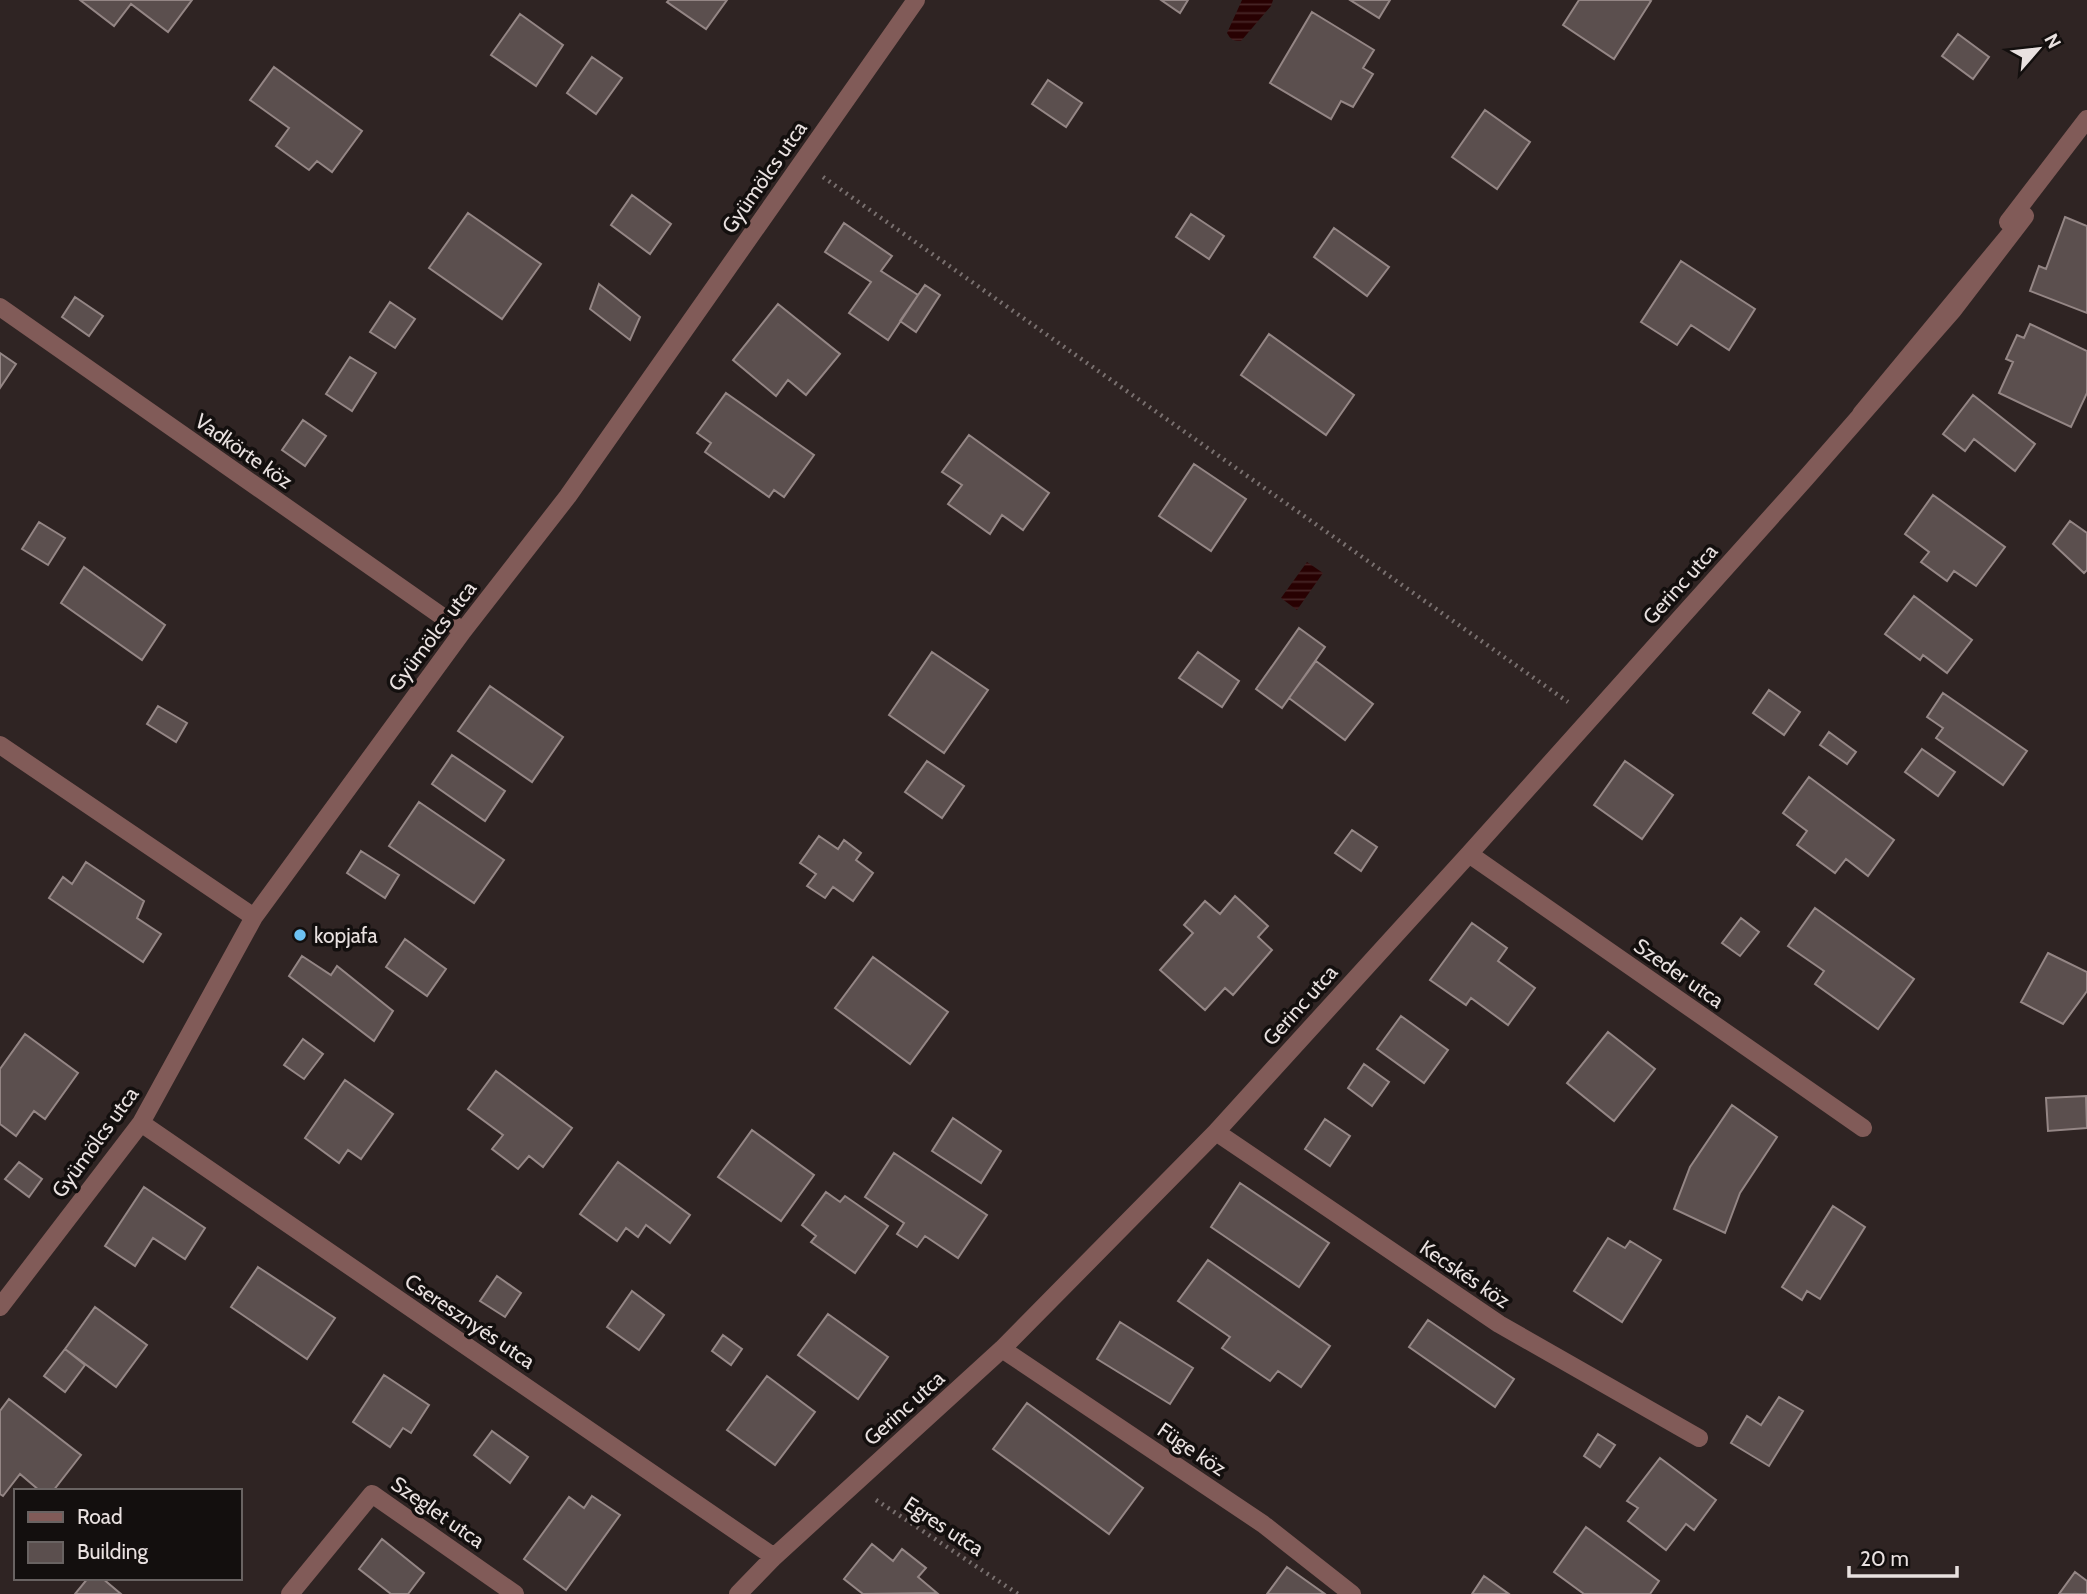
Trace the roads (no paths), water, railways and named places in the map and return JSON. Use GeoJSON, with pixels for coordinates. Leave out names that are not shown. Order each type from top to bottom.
{"type":"FeatureCollection","features":[{"type":"Feature","properties":{"kind":"street","name":"Gyümölcs utca"},"geometry":{"type":"LineString","coordinates":[[0,1307],[141,1124],[254,917],[463,631],[568,496],[916,0]]}},
{"type":"Feature","properties":{"kind":"street","name":"Gerinc utca"},"geometry":{"type":"LineString","coordinates":[[1861,414],[2087,119]]}},
{"type":"Feature","properties":{"kind":"street","name":"Gerinc utca"},"geometry":{"type":"LineString","coordinates":[[738,1594],[774,1557],[1002,1349],[1216,1132],[1591,719],[1861,414],[1953,310],[2025,216],[1861,414]]}},
{"type":"Feature","properties":{"kind":"street","name":"Vadkörte köz"},"geometry":{"type":"LineString","coordinates":[[0,307],[463,631]]}},
{"type":"Feature","properties":{"kind":"street"},"geometry":{"type":"LineString","coordinates":[[0,745],[254,917]]}},
{"type":"Feature","properties":{"kind":"street","name":"Szeder utca"},"geometry":{"type":"LineString","coordinates":[[1469,854],[1863,1128]]}},
{"type":"Feature","properties":{"kind":"street","name":"Cseresznyés utca"},"geometry":{"type":"LineString","coordinates":[[141,1124],[774,1557]]}},
{"type":"Feature","properties":{"kind":"street","name":"Kecskés köz"},"geometry":{"type":"LineString","coordinates":[[1216,1132],[1499,1324],[1699,1438]]}},
{"type":"Feature","properties":{"kind":"street","name":"Füge köz"},"geometry":{"type":"LineString","coordinates":[[1002,1349],[1263,1524],[1352,1594]]}},
{"type":"Feature","properties":{"kind":"street","name":"Szeglet utca"},"geometry":{"type":"LineString","coordinates":[[290,1594],[372,1494],[515,1594]]}},
{"type":"Feature","properties":{"kind":"place","name":"kopjafa"},"geometry":{"type":"Point","coordinates":[300,935]}}]}
